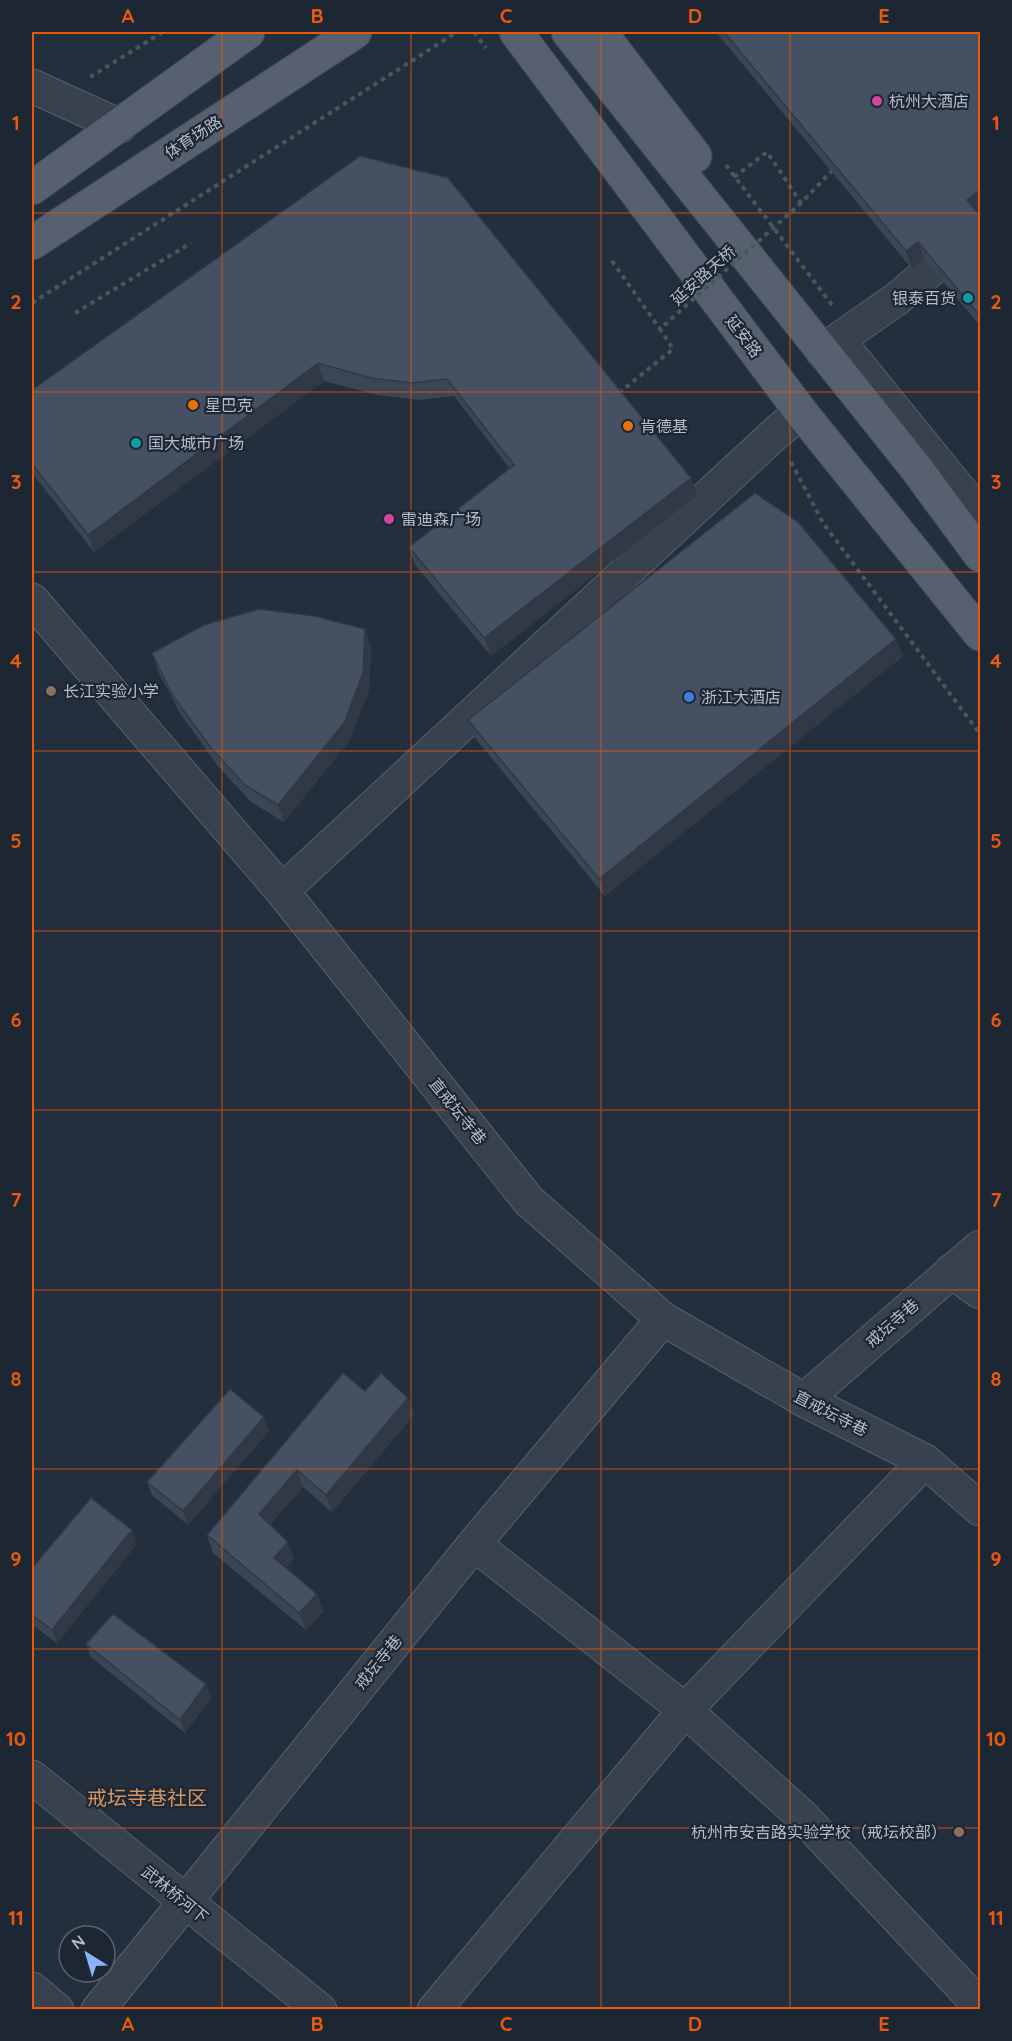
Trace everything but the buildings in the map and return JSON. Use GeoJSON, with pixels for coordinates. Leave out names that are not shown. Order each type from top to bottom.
{"type":"FeatureCollection","features":[{"type":"Feature","properties":{"kind":"main road"},"geometry":{"type":"LineString","coordinates":[[32,188],[248,32]]}},
{"type":"Feature","properties":{"kind":"main road","name":"体育场路"},"geometry":{"type":"LineString","coordinates":[[32,243],[356,32]]}},
{"type":"Feature","properties":{"kind":"main road","name":"延安路"},"geometry":{"type":"LineString","coordinates":[[516,32],[801,412],[981,634]]}},
{"type":"Feature","properties":{"kind":"main road"},"geometry":{"type":"LineString","coordinates":[[568,32],[837,340]]}},
{"type":"Feature","properties":{"kind":"main road"},"geometry":{"type":"LineString","coordinates":[[600,32],[837,340],[981,555]]}},
{"type":"Feature","properties":{"kind":"street"},"geometry":{"type":"LineString","coordinates":[[45,92],[120,126]]}},
{"type":"Feature","properties":{"kind":"street"},"geometry":{"type":"LineString","coordinates":[[932,269],[898,298],[837,340],[981,515]]}},
{"type":"Feature","properties":{"kind":"street"},"geometry":{"type":"LineString","coordinates":[[282,891],[801,412]]}},
{"type":"Feature","properties":{"kind":"street","name":"直戒坛寺巷"},"geometry":{"type":"LineString","coordinates":[[32,600],[282,891],[530,1201],[663,1320],[804,1400],[925,1461],[981,1509]]}},
{"type":"Feature","properties":{"kind":"street","name":"戒坛寺巷"},"geometry":{"type":"LineString","coordinates":[[804,1400],[981,1246]]}},
{"type":"Feature","properties":{"kind":"street"},"geometry":{"type":"LineString","coordinates":[[951,1271],[981,1292]]}},
{"type":"Feature","properties":{"kind":"street","name":"戒坛寺巷"},"geometry":{"type":"LineString","coordinates":[[98,2010],[474,1544],[663,1320]]}},
{"type":"Feature","properties":{"kind":"street"},"geometry":{"type":"LineString","coordinates":[[434,2010],[685,1710],[925,1461]]}},
{"type":"Feature","properties":{"kind":"street"},"geometry":{"type":"LineString","coordinates":[[474,1544],[685,1710],[802,1816],[981,2006]]}},
{"type":"Feature","properties":{"kind":"street","name":"武林桥河下"},"geometry":{"type":"LineString","coordinates":[[32,1777],[320,2010]]}},
{"type":"Feature","properties":{"kind":"street"},"geometry":{"type":"LineString","coordinates":[[32,1989],[57,2010]]}},
{"type":"Feature","properties":{"kind":"path"},"geometry":{"type":"LineString","coordinates":[[45,92],[163,32]]}},
{"type":"Feature","properties":{"kind":"path"},"geometry":{"type":"LineString","coordinates":[[32,303],[458,32]]}},
{"type":"Feature","properties":{"kind":"path"},"geometry":{"type":"LineString","coordinates":[[474,32],[488,50]]}},
{"type":"Feature","properties":{"kind":"path"},"geometry":{"type":"LineString","coordinates":[[734,177],[767,152],[801,203]]}},
{"type":"Feature","properties":{"kind":"path"},"geometry":{"type":"LineString","coordinates":[[720,158],[837,340]]}},
{"type":"Feature","properties":{"kind":"path","name":"延安路天桥"},"geometry":{"type":"LineString","coordinates":[[660,329],[801,203],[832,171]]}},
{"type":"Feature","properties":{"kind":"path"},"geometry":{"type":"LineString","coordinates":[[75,313],[191,243]]}},
{"type":"Feature","properties":{"kind":"path"},"geometry":{"type":"LineString","coordinates":[[612,261],[674,349],[616,395]]}},
{"type":"Feature","properties":{"kind":"path"},"geometry":{"type":"LineString","coordinates":[[678,302],[685,311]]}},
{"type":"Feature","properties":{"kind":"path"},"geometry":{"type":"LineString","coordinates":[[776,433],[823,523],[981,734]]}},
{"type":"Feature","properties":{"kind":"place","name":"杭州大酒店"},"geometry":{"type":"Point","coordinates":[877,101]}},
{"type":"Feature","properties":{"kind":"place","name":"银泰百货"},"geometry":{"type":"Point","coordinates":[968,298]}},
{"type":"Feature","properties":{"kind":"place","name":"星巴克"},"geometry":{"type":"Point","coordinates":[193,405]}},
{"type":"Feature","properties":{"kind":"place","name":"肯德基"},"geometry":{"type":"Point","coordinates":[628,426]}},
{"type":"Feature","properties":{"kind":"place","name":"国大城市广场"},"geometry":{"type":"Point","coordinates":[136,443]}},
{"type":"Feature","properties":{"kind":"place","name":"雷迪森广场"},"geometry":{"type":"Point","coordinates":[389,519]}},
{"type":"Feature","properties":{"kind":"place","name":"长江实验小学"},"geometry":{"type":"Point","coordinates":[51,691]}},
{"type":"Feature","properties":{"kind":"place","name":"浙江大酒店"},"geometry":{"type":"Point","coordinates":[689,697]}},
{"type":"Feature","properties":{"kind":"place","name":"杭州市安吉路实验学校（戒坛校部）"},"geometry":{"type":"Point","coordinates":[959,1832]}},
{"type":"Feature","properties":{"kind":"district","name":"戒坛寺巷社区"},"geometry":{"type":"Point","coordinates":[147,1797]}}]}
